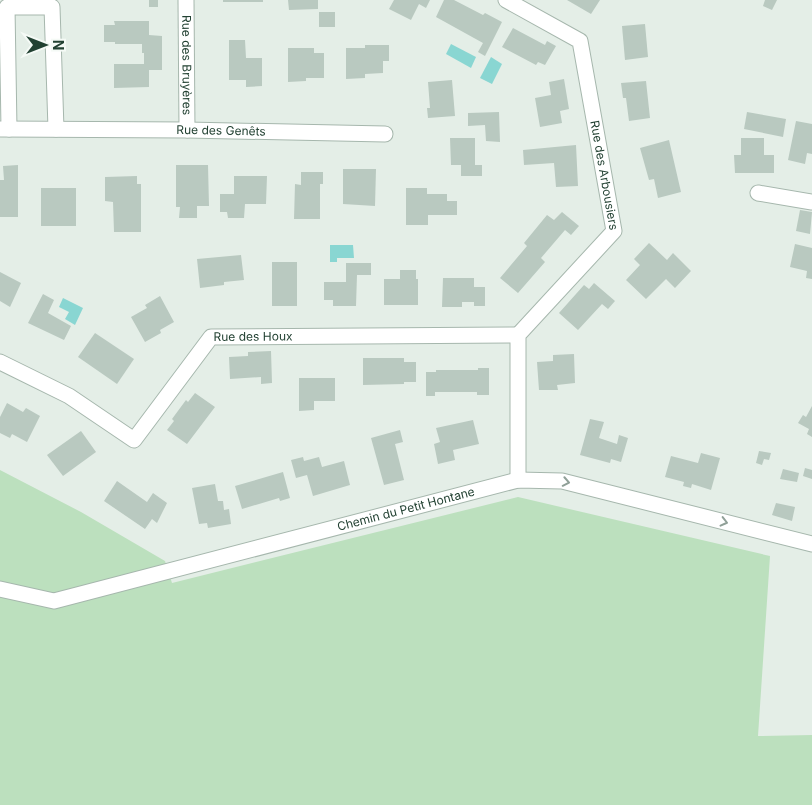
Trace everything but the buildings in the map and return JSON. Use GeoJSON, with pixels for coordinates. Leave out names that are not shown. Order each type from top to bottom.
{"type":"FeatureCollection","features":[{"type":"Feature","properties":{"kind":"street","name":"Rue des Bruyères"},"geometry":{"type":"LineString","coordinates":[[186,0],[187,130]]}},
{"type":"Feature","properties":{"kind":"street","name":"Rue des Arbousiers"},"geometry":{"type":"LineString","coordinates":[[506,0],[580,41],[614,231],[518,335]]}},
{"type":"Feature","properties":{"kind":"street","name":"Rue des Genêts"},"geometry":{"type":"LineString","coordinates":[[56,129],[52,7],[7,7],[4,129],[385,134]]}},
{"type":"Feature","properties":{"kind":"street"},"geometry":{"type":"LineString","coordinates":[[758,193],[812,202]]}},
{"type":"Feature","properties":{"kind":"street","name":"Rue des Houx"},"geometry":{"type":"LineString","coordinates":[[0,362],[69,396],[134,440],[211,337],[518,335]]}},
{"type":"Feature","properties":{"kind":"street"},"geometry":{"type":"LineString","coordinates":[[518,335],[518,480]]}},
{"type":"Feature","properties":{"kind":"street","name":"Chemin du Petit Hontane"},"geometry":{"type":"LineString","coordinates":[[0,589],[54,601],[518,480],[562,481],[812,544]]}},
{"type":"Feature","properties":{"kind":"green space"},"geometry":{"type":"Polygon","coordinates":[[[0,470],[81,512],[165,561],[172,583],[518,497],[770,556],[758,736],[812,735],[812,805],[0,805],[0,470]]]}},
{"type":"Feature","properties":{"kind":"water"},"geometry":{"type":"Polygon","coordinates":[[[451,44],[476,57],[471,68],[446,54],[451,44]]]}},
{"type":"Feature","properties":{"kind":"water"},"geometry":{"type":"Polygon","coordinates":[[[491,57],[502,64],[492,84],[480,78],[491,57]]]}},
{"type":"Feature","properties":{"kind":"water"},"geometry":{"type":"Polygon","coordinates":[[[330,245],[353,245],[354,258],[337,258],[337,262],[330,262],[330,245]]]}},
{"type":"Feature","properties":{"kind":"water"},"geometry":{"type":"Polygon","coordinates":[[[63,298],[83,308],[75,325],[65,319],[69,312],[59,307],[63,298]]]}}]}
